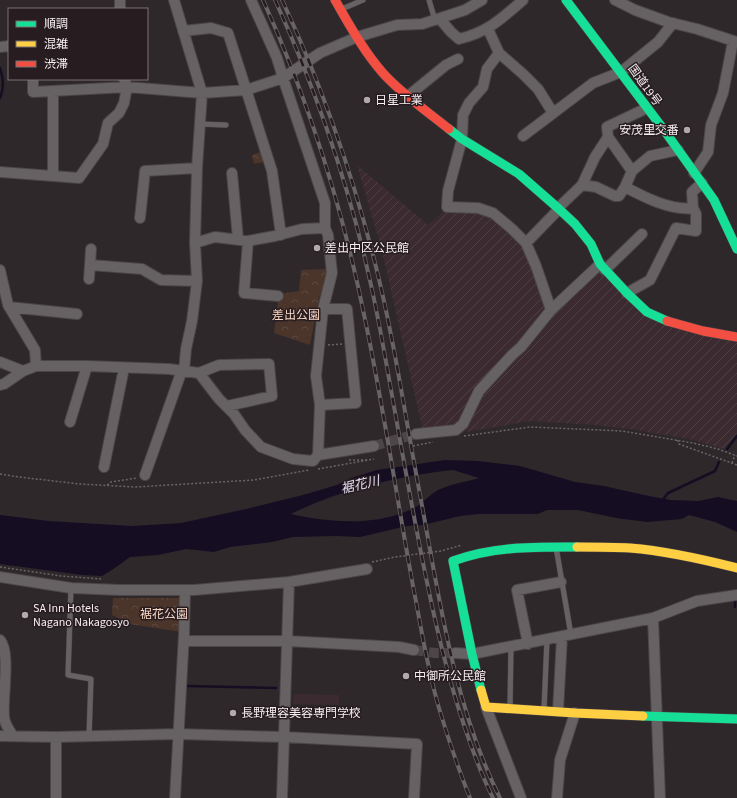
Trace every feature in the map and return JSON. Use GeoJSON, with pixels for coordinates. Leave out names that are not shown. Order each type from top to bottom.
{"type":"FeatureCollection","features":[{"type":"Feature","properties":{"kind":"main road"},"geometry":{"type":"LineString","coordinates":[[335,0],[357,37],[382,72],[408,96],[462,139],[519,174],[559,208],[575,224],[591,244],[602,267],[647,312],[669,322],[703,331],[737,337]]}},
{"type":"Feature","properties":{"kind":"main road","name":"国道19号"},"geometry":{"type":"LineString","coordinates":[[566,0],[621,72],[714,200],[737,249]]}},
{"type":"Feature","properties":{"kind":"main road"},"geometry":{"type":"LineString","coordinates":[[737,568],[698,558],[641,550],[556,546],[503,549],[469,554],[453,561],[472,654],[486,707],[575,713],[737,720]]}},
{"type":"Feature","properties":{"kind":"street"},"geometry":{"type":"LineString","coordinates":[[145,475],[183,371],[192,321],[197,281],[195,243],[197,168],[202,93],[174,0]]}},
{"type":"Feature","properties":{"kind":"street"},"geometry":{"type":"LineString","coordinates":[[199,373],[219,399],[227,406],[245,430],[261,447],[293,458],[313,461],[318,454],[320,405],[316,376],[319,345],[323,309],[332,273],[326,228],[325,203],[277,58],[251,0]]}},
{"type":"Feature","properties":{"kind":"street"},"geometry":{"type":"LineString","coordinates":[[33,80],[33,92],[126,83],[202,93],[246,90],[283,78],[320,53],[357,37],[396,26],[417,26],[465,10],[481,0]]}},
{"type":"Feature","properties":{"kind":"street"},"geometry":{"type":"LineString","coordinates":[[437,20],[459,39],[488,29],[523,0]]}},
{"type":"Feature","properties":{"kind":"street"},"geometry":{"type":"LineString","coordinates":[[615,0],[635,10],[673,23],[697,28],[735,41],[723,93],[711,125],[708,152],[694,173]]}},
{"type":"Feature","properties":{"kind":"street"},"geometry":{"type":"LineString","coordinates":[[523,136],[593,83],[621,72],[658,42],[673,23]]}},
{"type":"Feature","properties":{"kind":"street"},"geometry":{"type":"LineString","coordinates":[[183,31],[211,28],[228,33],[272,171],[281,235]]}},
{"type":"Feature","properties":{"kind":"street"},"geometry":{"type":"LineString","coordinates":[[488,29],[499,53],[538,89],[553,113]]}},
{"type":"Feature","properties":{"kind":"street"},"geometry":{"type":"LineString","coordinates":[[499,53],[487,69],[483,87],[465,110],[463,115],[462,139],[448,191],[447,206],[478,208],[493,213],[512,229],[526,243],[536,266],[551,310]]}},
{"type":"Feature","properties":{"kind":"street"},"geometry":{"type":"LineString","coordinates":[[408,96],[446,65],[458,59]]}},
{"type":"Feature","properties":{"kind":"street"},"geometry":{"type":"LineString","coordinates":[[0,172],[79,178],[103,144],[108,122],[119,113],[124,103],[126,83]]}},
{"type":"Feature","properties":{"kind":"street"},"geometry":{"type":"LineString","coordinates":[[53,91],[53,176]]}},
{"type":"Feature","properties":{"kind":"street"},"geometry":{"type":"LineString","coordinates":[[632,171],[608,137],[607,127],[647,108]]}},
{"type":"Feature","properties":{"kind":"street"},"geometry":{"type":"LineString","coordinates":[[526,243],[582,185],[595,157],[608,137]]}},
{"type":"Feature","properties":{"kind":"street"},"geometry":{"type":"LineString","coordinates":[[582,185],[596,187],[615,196],[619,196],[632,171],[650,156],[678,150]]}},
{"type":"Feature","properties":{"kind":"street"},"geometry":{"type":"LineString","coordinates":[[140,218],[145,172],[197,168]]}},
{"type":"Feature","properties":{"kind":"street"},"geometry":{"type":"LineString","coordinates":[[232,173],[243,240],[244,294],[278,296]]}},
{"type":"Feature","properties":{"kind":"street"},"geometry":{"type":"LineString","coordinates":[[627,293],[650,280],[676,228],[696,231],[696,214],[693,208],[692,192],[702,183]]}},
{"type":"Feature","properties":{"kind":"street"},"geometry":{"type":"LineString","coordinates":[[625,187],[645,198],[662,204],[693,208]]}},
{"type":"Feature","properties":{"kind":"street"},"geometry":{"type":"LineString","coordinates":[[195,243],[214,237],[243,240],[281,235],[302,228],[326,228]]}},
{"type":"Feature","properties":{"kind":"street"},"geometry":{"type":"LineString","coordinates":[[416,434],[456,430],[463,424],[479,390],[521,347],[551,310],[642,234]]}},
{"type":"Feature","properties":{"kind":"street"},"geometry":{"type":"LineString","coordinates":[[89,279],[91,249]]}},
{"type":"Feature","properties":{"kind":"street"},"geometry":{"type":"LineString","coordinates":[[90,265],[142,269],[161,280],[197,281]]}},
{"type":"Feature","properties":{"kind":"street"},"geometry":{"type":"LineString","coordinates":[[0,270],[9,307],[35,350],[36,366]]}},
{"type":"Feature","properties":{"kind":"street"},"geometry":{"type":"LineString","coordinates":[[9,307],[77,314]]}},
{"type":"Feature","properties":{"kind":"street"},"geometry":{"type":"LineString","coordinates":[[320,405],[356,403],[347,309],[323,309]]}},
{"type":"Feature","properties":{"kind":"street"},"geometry":{"type":"LineString","coordinates":[[0,362],[23,371]]}},
{"type":"Feature","properties":{"kind":"street"},"geometry":{"type":"LineString","coordinates":[[0,385],[4,384],[23,371],[36,366],[88,366],[199,373],[219,365],[269,364],[272,396],[227,406]]}},
{"type":"Feature","properties":{"kind":"street"},"geometry":{"type":"LineString","coordinates":[[70,422],[88,366]]}},
{"type":"Feature","properties":{"kind":"street"},"geometry":{"type":"LineString","coordinates":[[104,467],[124,368]]}},
{"type":"Feature","properties":{"kind":"street"},"geometry":{"type":"LineString","coordinates":[[318,454],[374,446]]}},
{"type":"Feature","properties":{"kind":"street"},"geometry":{"type":"LineString","coordinates":[[5,578],[71,588],[185,590],[289,582],[367,566]]}},
{"type":"Feature","properties":{"kind":"street"},"geometry":{"type":"LineString","coordinates":[[282,798],[289,582]]}},
{"type":"Feature","properties":{"kind":"street"},"geometry":{"type":"LineString","coordinates":[[528,644],[517,590],[562,582]]}},
{"type":"Feature","properties":{"kind":"street"},"geometry":{"type":"LineString","coordinates":[[175,798],[184,641],[185,590]]}},
{"type":"Feature","properties":{"kind":"street"},"geometry":{"type":"LineString","coordinates":[[455,653],[472,654],[567,636],[653,618],[697,601],[737,595]]}},
{"type":"Feature","properties":{"kind":"street"},"geometry":{"type":"LineString","coordinates":[[653,618],[660,798]]}},
{"type":"Feature","properties":{"kind":"street"},"geometry":{"type":"LineString","coordinates":[[558,711],[567,636]]}},
{"type":"Feature","properties":{"kind":"street"},"geometry":{"type":"LineString","coordinates":[[0,640],[4,647],[5,662],[4,718],[13,736]]}},
{"type":"Feature","properties":{"kind":"street"},"geometry":{"type":"LineString","coordinates":[[184,641],[288,640],[399,647],[414,650]]}},
{"type":"Feature","properties":{"kind":"street"},"geometry":{"type":"LineString","coordinates":[[486,707],[521,798]]}},
{"type":"Feature","properties":{"kind":"street"},"geometry":{"type":"LineString","coordinates":[[557,798],[560,760],[575,713]]}},
{"type":"Feature","properties":{"kind":"street"},"geometry":{"type":"LineString","coordinates":[[0,736],[56,737],[178,734],[285,737],[417,744],[414,798]]}},
{"type":"Feature","properties":{"kind":"street"},"geometry":{"type":"LineString","coordinates":[[56,737],[56,798]]}},
{"type":"Feature","properties":{"kind":"lane"},"geometry":{"type":"LineString","coordinates":[[340,10],[363,0]]}},
{"type":"Feature","properties":{"kind":"lane"},"geometry":{"type":"LineString","coordinates":[[430,0],[437,20]]}},
{"type":"Feature","properties":{"kind":"lane"},"geometry":{"type":"LineString","coordinates":[[200,124],[226,125]]}},
{"type":"Feature","properties":{"kind":"lane"},"geometry":{"type":"LineString","coordinates":[[556,546],[562,582],[567,636]]}},
{"type":"Feature","properties":{"kind":"lane"},"geometry":{"type":"LineString","coordinates":[[71,588],[68,675],[91,679],[89,736]]}},
{"type":"Feature","properties":{"kind":"lane"},"geometry":{"type":"LineString","coordinates":[[544,710],[547,640]]}},
{"type":"Feature","properties":{"kind":"lane"},"geometry":{"type":"LineString","coordinates":[[510,709],[511,647]]}},
{"type":"Feature","properties":{"kind":"path"},"geometry":{"type":"LineString","coordinates":[[319,345],[350,344]]}},
{"type":"Feature","properties":{"kind":"path"},"geometry":{"type":"LineString","coordinates":[[461,436],[530,426],[622,431],[677,440],[718,449],[736,456],[732,463]]}},
{"type":"Feature","properties":{"kind":"path"},"geometry":{"type":"LineString","coordinates":[[677,440],[679,444],[737,465]]}},
{"type":"Feature","properties":{"kind":"path"},"geometry":{"type":"LineString","coordinates":[[413,446],[434,442]]}},
{"type":"Feature","properties":{"kind":"path"},"geometry":{"type":"LineString","coordinates":[[0,474],[135,487],[254,480],[374,459]]}},
{"type":"Feature","properties":{"kind":"path"},"geometry":{"type":"LineString","coordinates":[[107,485],[110,482],[133,479],[145,475]]}},
{"type":"Feature","properties":{"kind":"path"},"geometry":{"type":"LineString","coordinates":[[367,566],[395,557],[441,552],[456,546]]}},
{"type":"Feature","properties":{"kind":"path"},"geometry":{"type":"LineString","coordinates":[[0,567],[61,576],[104,580]]}},
{"type":"Feature","properties":{"kind":"shaded area"},"geometry":{"type":"Polygon","coordinates":[[[357,165],[428,225],[446,209],[492,214],[524,244],[548,310],[474,390],[458,425],[423,431],[382,251],[357,165]]]}},
{"type":"Feature","properties":{"kind":"shaded area"},"geometry":{"type":"Polygon","coordinates":[[[599,268],[637,311],[737,342],[737,433],[724,449],[694,440],[631,429],[596,425],[530,421],[466,432],[479,397],[558,305],[599,268]]]}},
{"type":"Feature","properties":{"kind":"shaded area"},"geometry":{"type":"Polygon","coordinates":[[[294,694],[339,695],[339,705],[293,704],[294,694]]]}},
{"type":"Feature","properties":{"kind":"green space"},"geometry":{"type":"Polygon","coordinates":[[[261,152],[264,162],[254,164],[252,155],[261,152]]]}},
{"type":"Feature","properties":{"kind":"green space","name":"差出公園"},"geometry":{"type":"Polygon","coordinates":[[[326,269],[326,282],[319,297],[310,345],[274,333],[279,294],[299,291],[301,270],[326,269]]]}},
{"type":"Feature","properties":{"kind":"green space","name":"裾花公園"},"geometry":{"type":"Polygon","coordinates":[[[113,598],[182,598],[181,632],[130,624],[112,615],[113,598]]]}},
{"type":"Feature","properties":{"kind":"water","name":"裾花川"},"geometry":{"type":"Polygon","coordinates":[[[445,460],[478,461],[520,466],[575,482],[604,486],[671,500],[698,501],[718,497],[737,501],[737,532],[715,522],[689,515],[682,519],[647,522],[616,518],[578,510],[547,510],[538,514],[479,514],[460,516],[423,525],[407,526],[360,537],[293,537],[272,542],[230,547],[214,552],[186,549],[158,555],[130,557],[102,576],[82,575],[0,564],[0,515],[49,521],[132,526],[181,523],[303,495],[337,485],[351,478],[377,470],[445,460]],[[453,470],[433,472],[391,480],[328,498],[291,514],[334,521],[363,521],[377,519],[392,516],[412,509],[430,495],[443,488],[479,478],[453,470]]]}},
{"type":"Feature","properties":{"kind":"waterway"},"geometry":{"type":"LineString","coordinates":[[0,68],[3,83],[0,98]]}},
{"type":"Feature","properties":{"kind":"waterway"},"geometry":{"type":"LineString","coordinates":[[727,449],[737,436]]}},
{"type":"Feature","properties":{"kind":"waterway"},"geometry":{"type":"LineString","coordinates":[[662,501],[668,493],[715,471],[719,462]]}},
{"type":"Feature","properties":{"kind":"waterway"},"geometry":{"type":"LineString","coordinates":[[735,600],[735,607]]}},
{"type":"Feature","properties":{"kind":"waterway"},"geometry":{"type":"LineString","coordinates":[[187,686],[276,688]]}},
{"type":"Feature","properties":{"kind":"tunnel"},"geometry":{"type":"LineString","coordinates":[[374,446],[416,434]]}},
{"type":"Feature","properties":{"kind":"tunnel"},"geometry":{"type":"LineString","coordinates":[[414,650],[435,653],[455,653]]}},
{"type":"Feature","properties":{"kind":"railway"},"geometry":{"type":"LineString","coordinates":[[263,0],[296,79],[324,159],[347,241],[373,357],[413,586],[428,662],[442,719],[470,798]]}},
{"type":"Feature","properties":{"kind":"railway"},"geometry":{"type":"LineString","coordinates":[[275,0],[309,80],[324,120],[350,203],[380,329],[415,523],[440,641],[465,728],[478,764],[493,798]]}},
{"type":"Feature","properties":{"kind":"railway"},"geometry":{"type":"LineString","coordinates":[[282,0],[310,63],[334,127],[365,226],[381,287],[393,343],[432,564],[448,644],[470,723],[500,798]]}},
{"type":"Feature","properties":{"kind":"traffic: fast"},"geometry":{"type":"LineString","coordinates":[[566,0],[664,130],[714,200],[737,249]]}},
{"type":"Feature","properties":{"kind":"traffic: fast"},"geometry":{"type":"LineString","coordinates":[[449,129],[462,139],[519,174],[559,209],[575,224],[591,244],[600,264],[627,293],[647,312],[667,321]]}},
{"type":"Feature","properties":{"kind":"traffic: fast"},"geometry":{"type":"LineString","coordinates":[[481,690],[453,561],[484,552],[514,548],[577,547]]}},
{"type":"Feature","properties":{"kind":"traffic: fast"},"geometry":{"type":"LineString","coordinates":[[643,716],[737,719]]}},
{"type":"Feature","properties":{"kind":"traffic: slow"},"geometry":{"type":"LineString","coordinates":[[577,547],[617,547],[643,549],[684,556],[737,568]]}},
{"type":"Feature","properties":{"kind":"traffic: slow"},"geometry":{"type":"LineString","coordinates":[[481,690],[486,707],[643,716]]}},
{"type":"Feature","properties":{"kind":"traffic: jam"},"geometry":{"type":"LineString","coordinates":[[335,0],[362,46],[382,72],[405,94],[449,129]]}},
{"type":"Feature","properties":{"kind":"traffic: jam"},"geometry":{"type":"LineString","coordinates":[[667,321],[703,331],[737,337]]}},
{"type":"Feature","properties":{"kind":"place","name":"日星工業"},"geometry":{"type":"Point","coordinates":[367,100]}},
{"type":"Feature","properties":{"kind":"place","name":"安茂里交番"},"geometry":{"type":"Point","coordinates":[687,130]}},
{"type":"Feature","properties":{"kind":"place","name":"差出中区公民館"},"geometry":{"type":"Point","coordinates":[317,248]}},
{"type":"Feature","properties":{"kind":"place","name":"SA Inn Hotels Nagano Nakagosyo"},"geometry":{"type":"Point","coordinates":[25,615]}},
{"type":"Feature","properties":{"kind":"place","name":"中御所公民館"},"geometry":{"type":"Point","coordinates":[406,676]}},
{"type":"Feature","properties":{"kind":"place","name":"長野理容美容専門学校"},"geometry":{"type":"Point","coordinates":[233,713]}}]}
